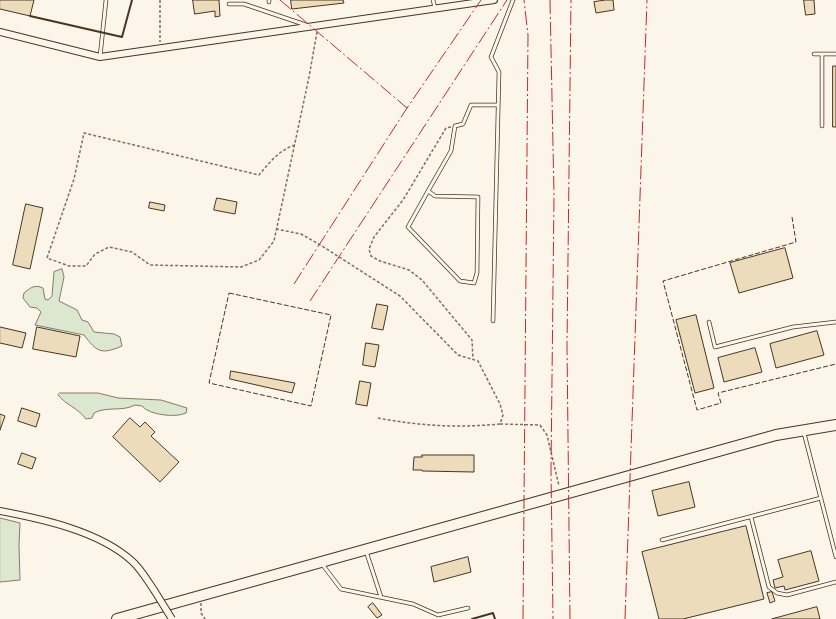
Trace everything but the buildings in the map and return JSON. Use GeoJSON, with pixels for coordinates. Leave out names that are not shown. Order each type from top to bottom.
{"type":"FeatureCollection","features":[{"type":"Feature","properties":{"kind":"main road"},"geometry":{"type":"LineString","coordinates":[[119,619],[776,435],[836,425]]}},
{"type":"Feature","properties":{"kind":"street"},"geometry":{"type":"LineString","coordinates":[[0,32],[100,57],[318,24],[494,0]]}},
{"type":"Feature","properties":{"kind":"street"},"geometry":{"type":"LineString","coordinates":[[0,511],[42,519],[89,536],[110,546],[131,560],[154,590],[172,619]]}},
{"type":"Feature","properties":{"kind":"lane"},"geometry":{"type":"LineString","coordinates":[[100,57],[106,0]]}},
{"type":"Feature","properties":{"kind":"lane"},"geometry":{"type":"LineString","coordinates":[[433,0],[435,8]]}},
{"type":"Feature","properties":{"kind":"lane"},"geometry":{"type":"LineString","coordinates":[[493,321],[499,72],[491,57],[513,0]]}},
{"type":"Feature","properties":{"kind":"lane"},"geometry":{"type":"LineString","coordinates":[[229,4],[244,4],[308,26]]}},
{"type":"Feature","properties":{"kind":"lane"},"geometry":{"type":"LineString","coordinates":[[814,54],[836,54]]}},
{"type":"Feature","properties":{"kind":"lane"},"geometry":{"type":"LineString","coordinates":[[822,54],[822,126]]}},
{"type":"Feature","properties":{"kind":"lane"},"geometry":{"type":"LineString","coordinates":[[428,191],[435,196],[478,197],[477,273],[474,283],[460,281],[408,227],[428,191],[451,151],[455,126],[463,124],[471,105],[498,105]]}},
{"type":"Feature","properties":{"kind":"lane"},"geometry":{"type":"LineString","coordinates":[[709,322],[715,347],[793,327],[836,322]]}},
{"type":"Feature","properties":{"kind":"lane"},"geometry":{"type":"LineString","coordinates":[[803,431],[836,557]]}},
{"type":"Feature","properties":{"kind":"lane"},"geometry":{"type":"LineString","coordinates":[[662,540],[821,498]]}},
{"type":"Feature","properties":{"kind":"lane"},"geometry":{"type":"LineString","coordinates":[[750,517],[769,587],[777,593],[787,596],[836,582]]}},
{"type":"Feature","properties":{"kind":"lane"},"geometry":{"type":"LineString","coordinates":[[366,550],[381,598]]}},
{"type":"Feature","properties":{"kind":"lane"},"geometry":{"type":"LineString","coordinates":[[321,562],[341,589],[413,604],[438,615],[468,608]]}},
{"type":"Feature","properties":{"kind":"path"},"geometry":{"type":"LineString","coordinates":[[160,0],[160,48]]}},
{"type":"Feature","properties":{"kind":"path"},"geometry":{"type":"LineString","coordinates":[[295,145],[286,148],[269,163],[259,175],[84,133],[74,179],[47,258],[69,266],[86,266],[95,254],[109,247],[132,252],[150,265],[241,267],[259,260],[274,241],[295,145],[318,24]]}},
{"type":"Feature","properties":{"kind":"path"},"geometry":{"type":"LineString","coordinates":[[276,229],[301,234],[400,296],[458,355],[478,362],[500,404],[503,415],[500,424]]}},
{"type":"Feature","properties":{"kind":"path"},"geometry":{"type":"LineString","coordinates":[[378,418],[421,425],[451,427],[500,424],[540,425],[547,435],[561,495]]}},
{"type":"Feature","properties":{"kind":"path"},"geometry":{"type":"LineString","coordinates":[[202,595],[201,613],[205,619]]}},
{"type":"Feature","properties":{"kind":"green space"},"geometry":{"type":"Polygon","coordinates":[[[62,269],[64,277],[59,301],[77,310],[82,320],[88,322],[94,332],[114,334],[120,337],[122,346],[104,351],[92,345],[84,335],[35,325],[41,312],[37,308],[30,307],[23,298],[24,293],[33,287],[38,286],[43,288],[45,299],[48,300],[52,296],[54,272],[62,269]]]}},
{"type":"Feature","properties":{"kind":"green space"},"geometry":{"type":"Polygon","coordinates":[[[60,393],[98,393],[118,398],[161,400],[187,408],[186,413],[182,415],[163,415],[150,412],[142,406],[135,405],[125,408],[99,411],[94,413],[92,418],[86,419],[58,395],[60,393]]]}},
{"type":"Feature","properties":{"kind":"green space"},"geometry":{"type":"Polygon","coordinates":[[[0,518],[20,523],[20,580],[0,582],[0,518]]]}},
{"type":"Feature","properties":{"kind":"fence"},"geometry":{"type":"LineString","coordinates":[[792,217],[796,242],[663,281],[697,410],[721,403],[718,393],[836,364]]}},
{"type":"Feature","properties":{"kind":"fence"},"geometry":{"type":"LineString","coordinates":[[229,293],[331,315],[311,406],[209,383],[229,293]]}},
{"type":"Feature","properties":{"kind":"wall"},"geometry":{"type":"LineString","coordinates":[[30,16],[122,37],[132,0]]}},
{"type":"Feature","properties":{"kind":"wall"},"geometry":{"type":"LineString","coordinates":[[472,619],[493,613],[495,619]]}},
{"type":"Feature","properties":{"kind":"power"},"geometry":{"type":"LineString","coordinates":[[280,0],[407,108]]}},
{"type":"Feature","properties":{"kind":"power"},"geometry":{"type":"LineString","coordinates":[[294,284],[407,108],[481,0]]}},
{"type":"Feature","properties":{"kind":"power"},"geometry":{"type":"LineString","coordinates":[[310,301],[507,0]]}},
{"type":"Feature","properties":{"kind":"power"},"geometry":{"type":"LineString","coordinates":[[523,619],[528,35],[524,0]]}},
{"type":"Feature","properties":{"kind":"power"},"geometry":{"type":"LineString","coordinates":[[550,0],[554,195],[551,471],[553,619]]}},
{"type":"Feature","properties":{"kind":"power"},"geometry":{"type":"LineString","coordinates":[[570,619],[567,345],[571,0]]}},
{"type":"Feature","properties":{"kind":"power"},"geometry":{"type":"LineString","coordinates":[[625,619],[647,0]]}}]}
